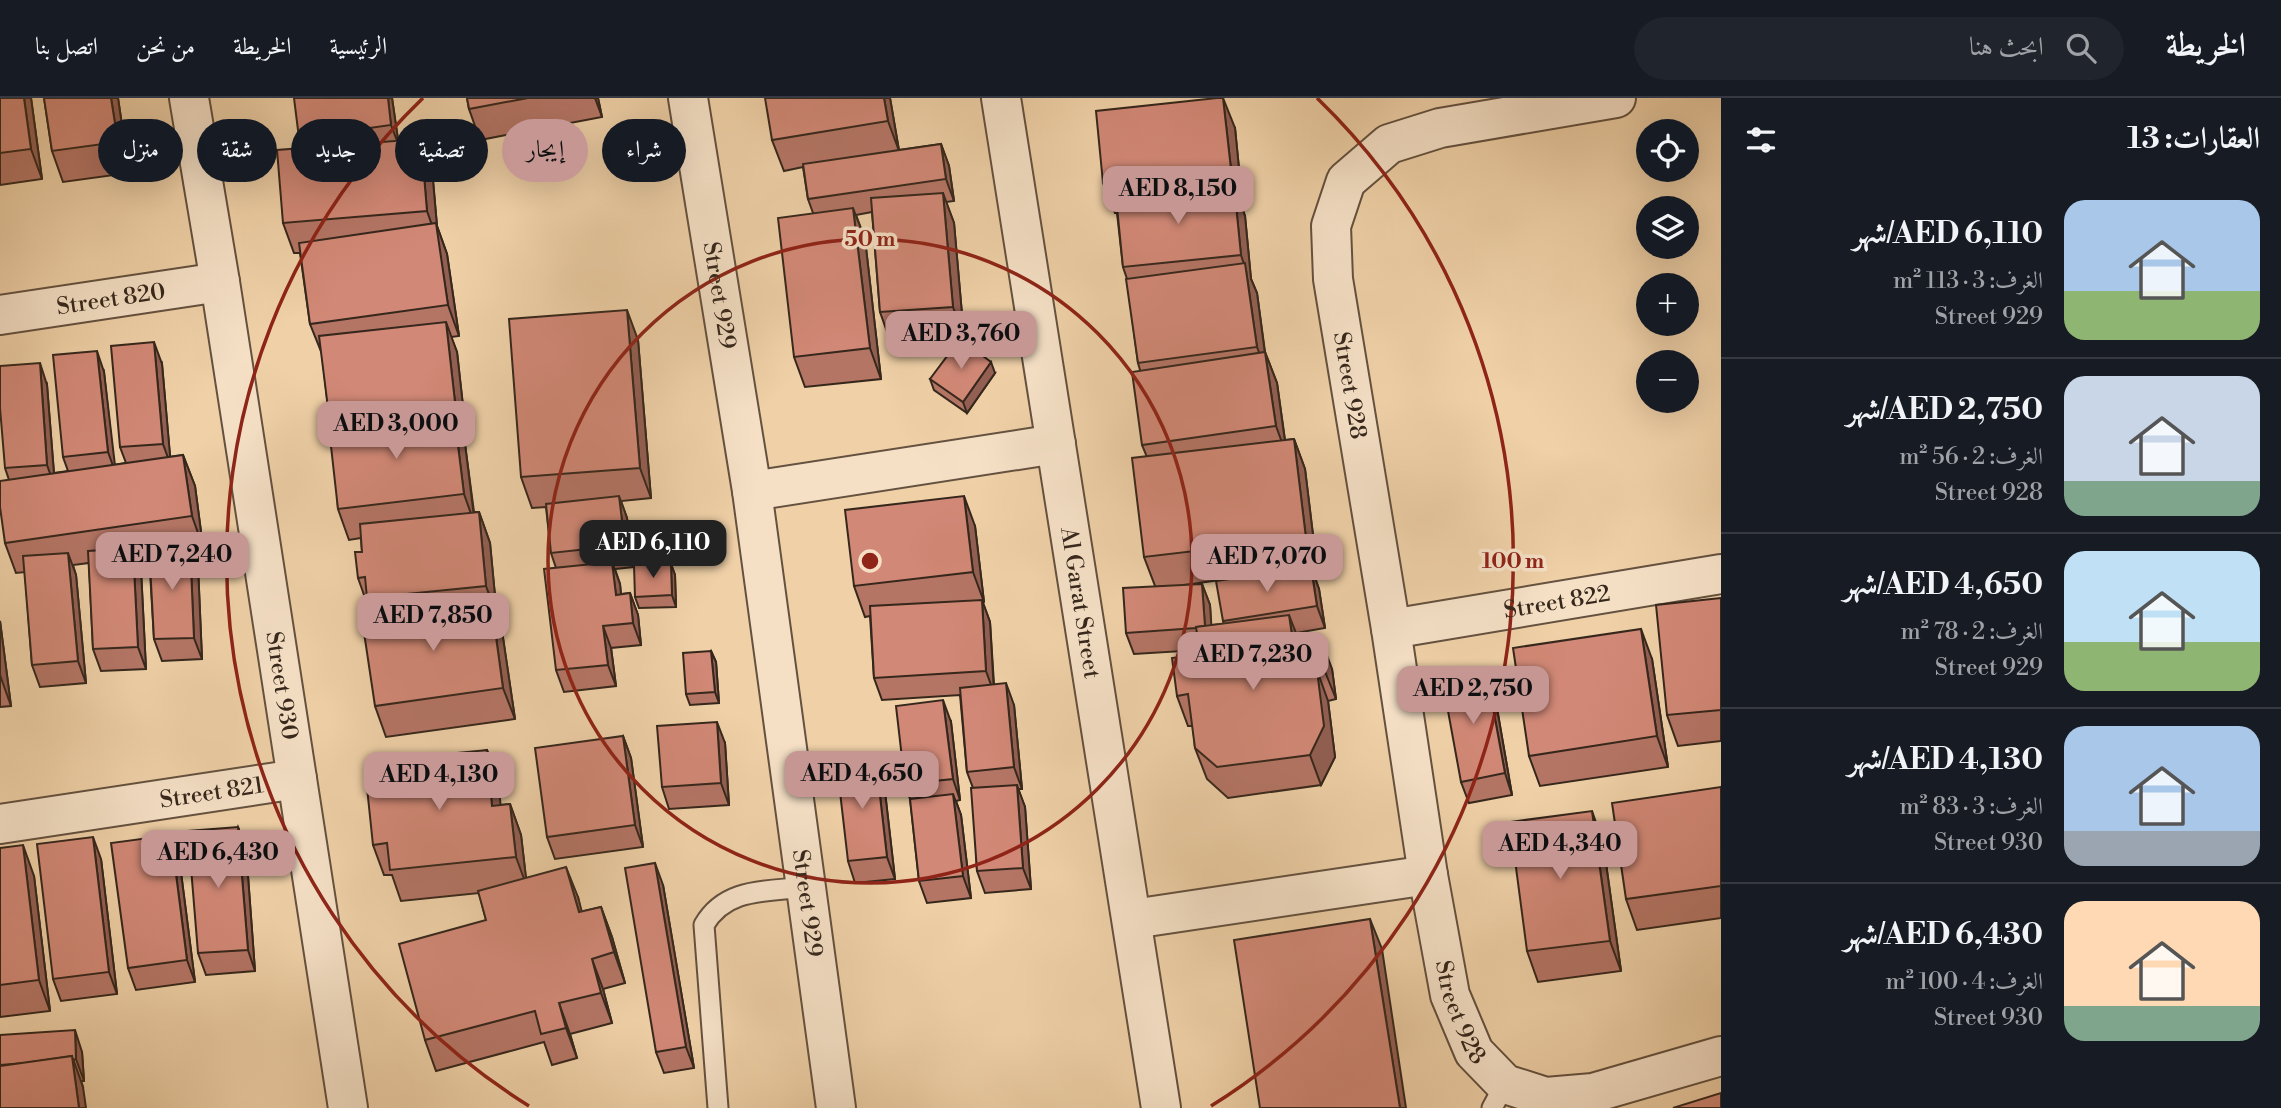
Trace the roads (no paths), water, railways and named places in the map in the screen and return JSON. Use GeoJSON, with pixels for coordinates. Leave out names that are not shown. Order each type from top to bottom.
{"type":"FeatureCollection","features":[{"type":"Feature","properties":{"kind":"street","name":"Street 930"},"geometry":{"type":"LineString","coordinates":[[189,98],[348,1108]]}},
{"type":"Feature","properties":{"kind":"street","name":"Street 929"},"geometry":{"type":"LineString","coordinates":[[688,98],[752,491],[836,1108]]}},
{"type":"Feature","properties":{"kind":"street","name":"Al Garat Street"},"geometry":{"type":"LineString","coordinates":[[1002,98],[1161,1108]]}},
{"type":"Feature","properties":{"kind":"street","name":"Street 928"},"geometry":{"type":"LineString","coordinates":[[1616,98],[1440,128],[1389,144],[1346,181],[1331,226],[1333,279],[1391,629],[1428,875],[1450,995],[1474,1052],[1499,1096],[1546,1097],[1594,1093],[1721,1056]]}},
{"type":"Feature","properties":{"kind":"street","name":"Street 820"},"geometry":{"type":"LineString","coordinates":[[0,315],[220,282]]}},
{"type":"Feature","properties":{"kind":"street"},"geometry":{"type":"LineString","coordinates":[[752,491],[1056,444]]}},
{"type":"Feature","properties":{"kind":"street","name":"Street 822"},"geometry":{"type":"LineString","coordinates":[[1391,629],[1721,574]]}},
{"type":"Feature","properties":{"kind":"street","name":"Street 821"},"geometry":{"type":"LineString","coordinates":[[0,824],[297,779]]}},
{"type":"Feature","properties":{"kind":"street"},"geometry":{"type":"LineString","coordinates":[[1133,919],[1428,875]]}},
{"type":"Feature","properties":{"kind":"lane"},"geometry":{"type":"LineString","coordinates":[[718,1108],[705,925],[713,910],[728,899],[806,887]]}}]}
